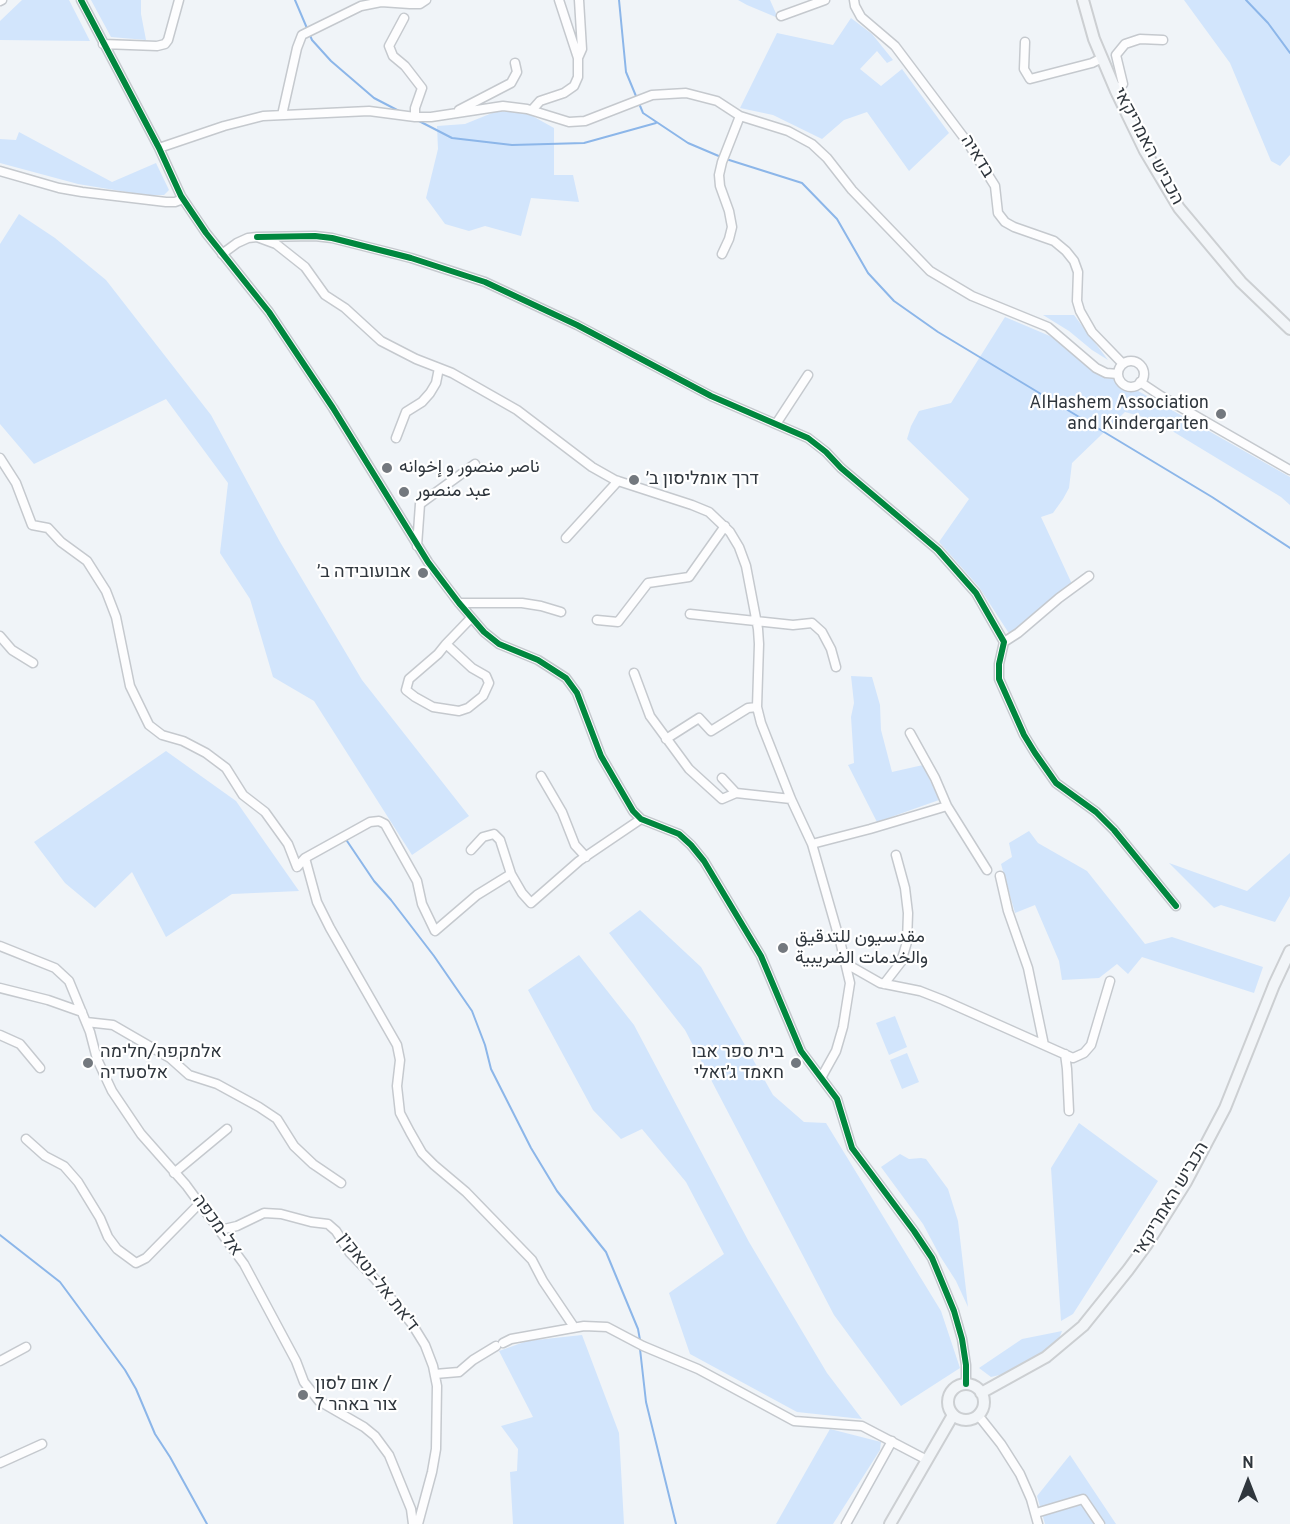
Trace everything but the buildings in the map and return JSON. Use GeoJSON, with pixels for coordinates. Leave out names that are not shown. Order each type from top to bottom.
{"type":"FeatureCollection","features":[{"type":"Feature","properties":{"kind":"main road","name":"הכביש האמריקאי"},"geometry":{"type":"LineString","coordinates":[[1083,0],[1102,58],[1116,91],[1145,151],[1179,208],[1241,282],[1290,329]]}},
{"type":"Feature","properties":{"kind":"main road","name":"הכביש האמריקאי"},"geometry":{"type":"LineString","coordinates":[[981,1394],[1046,1357],[1060,1346],[1083,1326],[1135,1262],[1186,1182],[1225,1108],[1290,951]]}},
{"type":"Feature","properties":{"kind":"main road"},"geometry":{"type":"LineString","coordinates":[[966,1384],[975,1387],[981,1394],[983,1405],[978,1415],[968,1419],[953,1415],[948,1398],[955,1388],[966,1384]]}},
{"type":"Feature","properties":{"kind":"main road"},"geometry":{"type":"LineString","coordinates":[[890,1524],[953,1415]]}},
{"type":"Feature","properties":{"kind":"street"},"geometry":{"type":"LineString","coordinates":[[81,0],[159,148],[183,199],[222,254],[268,312],[333,408],[417,546],[471,618],[499,644],[538,660],[566,678],[577,693],[601,756],[633,811],[641,819],[679,834],[704,861],[749,934],[771,976],[801,1051],[837,1100],[852,1148],[932,1258],[954,1311],[962,1339],[966,1384]]}},
{"type":"Feature","properties":{"kind":"street"},"geometry":{"type":"LineString","coordinates":[[103,44],[157,46],[165,44],[179,0]]}},
{"type":"Feature","properties":{"kind":"street"},"geometry":{"type":"LineString","coordinates":[[282,116],[302,35],[361,6],[381,2],[420,4],[426,0]]}},
{"type":"Feature","properties":{"kind":"street"},"geometry":{"type":"LineString","coordinates":[[532,110],[540,101],[564,93],[574,86],[578,77],[578,58],[560,0]]}},
{"type":"Feature","properties":{"kind":"street"},"geometry":{"type":"LineString","coordinates":[[578,58],[582,49],[579,0]]}},
{"type":"Feature","properties":{"kind":"street"},"geometry":{"type":"LineString","coordinates":[[782,16],[825,0]]}},
{"type":"Feature","properties":{"kind":"street","name":"בדאיה"},"geometry":{"type":"LineString","coordinates":[[854,0],[861,17],[895,46],[968,143],[994,186],[998,213],[1005,222],[1054,242],[1074,261],[1078,272],[1077,301],[1080,311],[1092,332],[1123,363]]}},
{"type":"Feature","properties":{"kind":"street"},"geometry":{"type":"LineString","coordinates":[[404,18],[389,46],[393,56],[405,66],[422,88],[415,108],[415,117]]}},
{"type":"Feature","properties":{"kind":"street"},"geometry":{"type":"LineString","coordinates":[[1116,91],[1123,84],[1116,55],[1125,44],[1140,39],[1162,40]]}},
{"type":"Feature","properties":{"kind":"street"},"geometry":{"type":"LineString","coordinates":[[1025,42],[1024,69],[1030,79],[1092,63],[1102,58]]}},
{"type":"Feature","properties":{"kind":"street"},"geometry":{"type":"LineString","coordinates":[[453,113],[476,99],[511,83],[517,72],[515,63]]}},
{"type":"Feature","properties":{"kind":"street"},"geometry":{"type":"LineString","coordinates":[[159,148],[224,126],[263,116],[369,111],[415,117],[503,106],[532,110],[562,120],[585,122],[652,95],[686,93],[717,101],[740,116],[788,130],[812,144],[827,158],[852,190],[930,271],[972,296],[1048,327],[1096,368],[1106,373],[1118,374]]}},
{"type":"Feature","properties":{"kind":"street"},"geometry":{"type":"LineString","coordinates":[[722,254],[732,227],[719,175],[740,116]]}},
{"type":"Feature","properties":{"kind":"street"},"geometry":{"type":"LineString","coordinates":[[0,171],[59,188],[82,192],[166,202],[183,199]]}},
{"type":"Feature","properties":{"kind":"street"},"geometry":{"type":"LineString","coordinates":[[222,254],[248,238],[315,236],[332,238],[411,258],[485,282],[577,325],[711,396],[808,438],[938,550],[976,593],[1004,642],[999,679],[1024,735],[1040,761],[1056,783],[1096,812],[1114,830],[1176,906]]}},
{"type":"Feature","properties":{"kind":"street"},"geometry":{"type":"LineString","coordinates":[[257,237],[276,244],[292,255],[305,267],[325,295],[345,308],[381,341],[452,373],[517,410],[592,467],[618,481],[709,512],[725,526],[739,547],[746,566],[759,644],[757,707],[761,723],[791,799],[812,844],[850,983],[843,1027],[831,1064],[821,1078]]}},
{"type":"Feature","properties":{"kind":"street"},"geometry":{"type":"LineString","coordinates":[[1131,361],[1139,364],[1143,371],[1140,382],[1133,386],[1126,386],[1121,382],[1118,374],[1123,363],[1131,361]]}},
{"type":"Feature","properties":{"kind":"street"},"geometry":{"type":"LineString","coordinates":[[396,438],[406,412],[422,402],[430,393],[436,383],[439,368]]}},
{"type":"Feature","properties":{"kind":"street"},"geometry":{"type":"LineString","coordinates":[[776,424],[808,375]]}},
{"type":"Feature","properties":{"kind":"street"},"geometry":{"type":"LineString","coordinates":[[1140,382],[1290,470]]}},
{"type":"Feature","properties":{"kind":"street"},"geometry":{"type":"LineString","coordinates":[[0,458],[16,483],[32,524],[48,528],[61,542],[87,561],[106,591],[116,617],[130,686],[149,725],[162,735],[183,741],[206,753],[226,768],[243,795],[265,812],[288,844],[297,867],[305,858],[370,822],[379,821],[385,825],[417,880],[423,904],[435,931],[477,896],[512,874]]}},
{"type":"Feature","properties":{"kind":"street"},"geometry":{"type":"LineString","coordinates":[[417,546],[420,504],[475,464]]}},
{"type":"Feature","properties":{"kind":"street"},"geometry":{"type":"LineString","coordinates":[[566,538],[618,481]]}},
{"type":"Feature","properties":{"kind":"street"},"geometry":{"type":"LineString","coordinates":[[597,620],[618,622],[648,583],[689,577],[725,526]]}},
{"type":"Feature","properties":{"kind":"street"},"geometry":{"type":"LineString","coordinates":[[1004,642],[1089,576]]}},
{"type":"Feature","properties":{"kind":"street"},"geometry":{"type":"LineString","coordinates":[[459,603],[522,603],[561,612]]}},
{"type":"Feature","properties":{"kind":"street"},"geometry":{"type":"LineString","coordinates":[[690,614],[793,625],[812,623],[822,632],[831,649],[836,667]]}},
{"type":"Feature","properties":{"kind":"street"},"geometry":{"type":"LineString","coordinates":[[446,644],[489,680],[489,687],[483,696],[468,708],[459,711],[433,707],[406,690],[409,679],[438,654],[446,644],[471,618]]}},
{"type":"Feature","properties":{"kind":"street"},"geometry":{"type":"LineString","coordinates":[[0,636],[12,650],[33,663]]}},
{"type":"Feature","properties":{"kind":"street"},"geometry":{"type":"LineString","coordinates":[[633,673],[650,716],[666,739],[689,769],[722,799],[736,793],[791,799]]}},
{"type":"Feature","properties":{"kind":"street"},"geometry":{"type":"LineString","coordinates":[[666,739],[699,718],[711,730],[748,708],[757,707]]}},
{"type":"Feature","properties":{"kind":"street"},"geometry":{"type":"LineString","coordinates":[[910,733],[935,778],[947,806],[987,870]]}},
{"type":"Feature","properties":{"kind":"street"},"geometry":{"type":"LineString","coordinates":[[541,776],[562,812],[575,845],[586,857]]}},
{"type":"Feature","properties":{"kind":"street"},"geometry":{"type":"LineString","coordinates":[[722,778],[736,793]]}},
{"type":"Feature","properties":{"kind":"street"},"geometry":{"type":"LineString","coordinates":[[812,844],[947,806]]}},
{"type":"Feature","properties":{"kind":"street"},"geometry":{"type":"LineString","coordinates":[[471,850],[483,837],[494,834],[501,840],[512,874],[522,893],[531,903],[586,857],[641,819]]}},
{"type":"Feature","properties":{"kind":"street"},"geometry":{"type":"LineString","coordinates":[[884,984],[901,962],[907,942],[908,912],[905,888],[896,855]]}},
{"type":"Feature","properties":{"kind":"street"},"geometry":{"type":"LineString","coordinates":[[305,858],[317,902],[397,1045],[400,1060],[397,1086],[400,1113],[410,1132],[423,1153],[434,1165],[466,1192],[532,1260],[574,1328]]}},
{"type":"Feature","properties":{"kind":"street"},"geometry":{"type":"LineString","coordinates":[[1000,876],[1008,911],[1028,968],[1044,1046]]}},
{"type":"Feature","properties":{"kind":"street","name":"אל-מכפה"},"geometry":{"type":"LineString","coordinates":[[0,946],[55,968],[69,981],[86,1022],[97,1059],[112,1091],[141,1134],[200,1203],[244,1264],[304,1382],[319,1401],[364,1427],[389,1455],[411,1509],[413,1524]]}},
{"type":"Feature","properties":{"kind":"street"},"geometry":{"type":"LineString","coordinates":[[845,963],[884,984],[920,991],[943,1000],[1073,1058],[1079,1057],[1091,1045],[1110,981]]}},
{"type":"Feature","properties":{"kind":"street"},"geometry":{"type":"LineString","coordinates":[[0,988],[48,1000],[81,1012]]}},
{"type":"Feature","properties":{"kind":"street"},"geometry":{"type":"LineString","coordinates":[[86,1022],[113,1025],[170,1058],[189,1075],[217,1084],[259,1107],[277,1119],[294,1146],[313,1164],[341,1183]]}},
{"type":"Feature","properties":{"kind":"street"},"geometry":{"type":"LineString","coordinates":[[0,1035],[20,1044],[40,1068]]}},
{"type":"Feature","properties":{"kind":"street"},"geometry":{"type":"LineString","coordinates":[[1065,1054],[1069,1111]]}},
{"type":"Feature","properties":{"kind":"street"},"geometry":{"type":"LineString","coordinates":[[174,1173],[227,1129]]}},
{"type":"Feature","properties":{"kind":"street"},"geometry":{"type":"LineString","coordinates":[[26,1139],[45,1156],[64,1166],[78,1182],[100,1218],[108,1237],[117,1249],[136,1263],[146,1258],[200,1203]]}},
{"type":"Feature","properties":{"kind":"street","name":"ד'את אל-נטאקין"},"geometry":{"type":"LineString","coordinates":[[220,1230],[237,1226],[264,1213],[281,1214],[328,1224],[336,1231],[350,1253],[412,1324],[425,1345],[437,1386],[436,1449],[430,1482],[418,1524]]}},
{"type":"Feature","properties":{"kind":"street"},"geometry":{"type":"LineString","coordinates":[[435,1374],[459,1372],[473,1360],[511,1339],[584,1326],[607,1327],[643,1346],[698,1369],[794,1421],[862,1426],[927,1460]]}},
{"type":"Feature","properties":{"kind":"street"},"geometry":{"type":"LineString","coordinates":[[0,1361],[26,1347]]}},
{"type":"Feature","properties":{"kind":"street"},"geometry":{"type":"LineString","coordinates":[[978,1415],[1001,1444],[1020,1474],[1036,1513],[1038,1524]]}},
{"type":"Feature","properties":{"kind":"street"},"geometry":{"type":"LineString","coordinates":[[846,1524],[892,1441]]}},
{"type":"Feature","properties":{"kind":"street"},"geometry":{"type":"LineString","coordinates":[[0,1463],[42,1444]]}},
{"type":"Feature","properties":{"kind":"street"},"geometry":{"type":"LineString","coordinates":[[1036,1513],[1083,1499],[1100,1524]]}},
{"type":"Feature","properties":{"kind":"shaded area"},"geometry":{"type":"Polygon","coordinates":[[[22,0],[69,0],[90,41],[0,40],[0,21],[22,0]]]}},
{"type":"Feature","properties":{"kind":"shaded area"},"geometry":{"type":"Polygon","coordinates":[[[91,0],[141,0],[146,40],[111,37],[91,0]]]}},
{"type":"Feature","properties":{"kind":"shaded area"},"geometry":{"type":"Polygon","coordinates":[[[738,0],[770,0],[778,18],[747,5],[738,0]]]}},
{"type":"Feature","properties":{"kind":"shaded area"},"geometry":{"type":"Polygon","coordinates":[[[1184,0],[1290,0],[1290,155],[1280,166],[1271,161],[1230,63],[1184,0]]]}},
{"type":"Feature","properties":{"kind":"shaded area"},"geometry":{"type":"Polygon","coordinates":[[[851,18],[872,34],[893,60],[887,63],[877,51],[860,69],[881,86],[902,69],[949,133],[909,171],[867,112],[844,120],[822,139],[773,115],[740,108],[777,33],[833,45],[851,18]]]}},
{"type":"Feature","properties":{"kind":"shaded area"},"geometry":{"type":"Polygon","coordinates":[[[497,111],[527,113],[554,128],[554,175],[573,175],[579,202],[531,198],[521,236],[485,226],[469,231],[445,224],[426,198],[438,149],[437,126],[465,124],[497,111]]]}},
{"type":"Feature","properties":{"kind":"shaded area"},"geometry":{"type":"Polygon","coordinates":[[[19,132],[112,182],[156,163],[169,190],[164,195],[145,195],[78,184],[0,163],[0,139],[16,140],[19,132]]]}},
{"type":"Feature","properties":{"kind":"shaded area"},"geometry":{"type":"Polygon","coordinates":[[[19,214],[55,238],[106,280],[211,415],[280,542],[362,680],[469,816],[412,855],[314,701],[273,677],[250,599],[220,553],[228,483],[166,399],[34,464],[0,424],[0,244],[19,214]]]}},
{"type":"Feature","properties":{"kind":"shaded area"},"geometry":{"type":"Polygon","coordinates":[[[1043,315],[1074,315],[1108,360],[1069,331],[1043,315]]]}},
{"type":"Feature","properties":{"kind":"shaded area"},"geometry":{"type":"Polygon","coordinates":[[[1005,317],[1057,339],[1124,383],[1290,477],[1290,505],[1281,497],[1154,420],[1125,412],[1072,463],[1069,488],[1063,499],[1053,513],[1041,517],[1072,584],[1010,635],[979,587],[939,542],[969,499],[907,439],[919,411],[951,403],[1005,317]]]}},
{"type":"Feature","properties":{"kind":"shaded area"},"geometry":{"type":"Polygon","coordinates":[[[851,676],[872,677],[880,705],[881,730],[892,772],[923,765],[939,800],[877,822],[848,765],[854,763],[851,717],[854,703],[851,676]]]}},
{"type":"Feature","properties":{"kind":"shaded area"},"geometry":{"type":"Polygon","coordinates":[[[166,751],[236,801],[299,891],[232,894],[166,937],[132,872],[95,908],[65,883],[34,842],[166,751]]]}},
{"type":"Feature","properties":{"kind":"shaded area"},"geometry":{"type":"Polygon","coordinates":[[[1029,831],[1038,843],[1087,871],[1145,944],[1172,937],[1263,967],[1254,993],[1142,957],[1128,974],[1117,964],[1099,978],[1062,980],[1059,961],[1035,905],[1015,913],[1001,864],[1012,857],[1009,843],[1029,831]]]}},
{"type":"Feature","properties":{"kind":"shaded area"},"geometry":{"type":"Polygon","coordinates":[[[1290,853],[1290,896],[1275,922],[1221,905],[1214,908],[1169,863],[1247,891],[1290,853]]]}},
{"type":"Feature","properties":{"kind":"shaded area"},"geometry":{"type":"Polygon","coordinates":[[[640,910],[701,967],[773,1095],[804,1122],[826,1123],[941,1311],[960,1368],[901,1406],[834,1315],[685,1030],[609,933],[640,910]]]}},
{"type":"Feature","properties":{"kind":"shaded area"},"geometry":{"type":"Polygon","coordinates":[[[579,955],[634,1025],[749,1242],[827,1373],[862,1419],[797,1412],[690,1354],[669,1293],[724,1254],[686,1182],[642,1129],[621,1139],[593,1110],[528,990],[579,955]]]}},
{"type":"Feature","properties":{"kind":"shaded area"},"geometry":{"type":"Polygon","coordinates":[[[895,1016],[907,1047],[889,1055],[876,1023],[895,1016]]]}},
{"type":"Feature","properties":{"kind":"shaded area"},"geometry":{"type":"Polygon","coordinates":[[[907,1053],[919,1082],[902,1089],[890,1060],[907,1053]]]}},
{"type":"Feature","properties":{"kind":"shaded area"},"geometry":{"type":"Polygon","coordinates":[[[1079,1123],[1158,1181],[1073,1314],[1061,1321],[1051,1168],[1079,1123]]]}},
{"type":"Feature","properties":{"kind":"shaded area"},"geometry":{"type":"Polygon","coordinates":[[[900,1154],[909,1159],[926,1159],[948,1189],[958,1221],[968,1307],[956,1281],[923,1224],[881,1167],[900,1154]]]}},
{"type":"Feature","properties":{"kind":"shaded area"},"geometry":{"type":"Polygon","coordinates":[[[1062,1331],[1050,1363],[991,1377],[979,1368],[1022,1339],[1062,1331]]]}},
{"type":"Feature","properties":{"kind":"shaded area"},"geometry":{"type":"Polygon","coordinates":[[[582,1335],[619,1433],[624,1524],[513,1524],[510,1472],[517,1471],[518,1449],[501,1426],[533,1417],[499,1351],[527,1341],[582,1335]]]}},
{"type":"Feature","properties":{"kind":"shaded area"},"geometry":{"type":"Polygon","coordinates":[[[830,1429],[881,1442],[880,1450],[833,1524],[776,1524],[830,1429]]]}},
{"type":"Feature","properties":{"kind":"shaded area"},"geometry":{"type":"Polygon","coordinates":[[[1070,1455],[1116,1524],[1045,1524],[1037,1496],[1070,1455]]]}},
{"type":"Feature","properties":{"kind":"waterway"},"geometry":{"type":"LineString","coordinates":[[295,0],[312,40],[331,61],[374,98],[401,112]]}},
{"type":"Feature","properties":{"kind":"waterway"},"geometry":{"type":"LineString","coordinates":[[619,0],[626,72],[643,113],[688,143],[721,157]]}},
{"type":"Feature","properties":{"kind":"waterway"},"geometry":{"type":"LineString","coordinates":[[1246,0],[1268,23],[1290,53]]}},
{"type":"Feature","properties":{"kind":"waterway"},"geometry":{"type":"LineString","coordinates":[[417,120],[452,138],[512,145],[584,143],[656,123]]}},
{"type":"Feature","properties":{"kind":"waterway"},"geometry":{"type":"LineString","coordinates":[[726,159],[802,183],[837,219],[868,273],[894,301],[938,332],[1212,497],[1290,548]]}},
{"type":"Feature","properties":{"kind":"waterway"},"geometry":{"type":"LineString","coordinates":[[345,838],[374,881],[434,956],[472,1011],[491,1069],[531,1148],[557,1191],[606,1252],[638,1329],[640,1340]]}},
{"type":"Feature","properties":{"kind":"waterway"},"geometry":{"type":"LineString","coordinates":[[0,1235],[60,1282],[125,1370],[136,1389],[155,1434],[207,1524]]}},
{"type":"Feature","properties":{"kind":"waterway"},"geometry":{"type":"LineString","coordinates":[[640,1349],[646,1402],[676,1524]]}},
{"type":"Feature","properties":{"kind":"cycle path"},"geometry":{"type":"LineString","coordinates":[[81,0],[159,148],[181,196],[206,233],[269,312],[333,408],[428,562],[484,632],[499,644],[538,660],[566,678],[577,693],[601,756],[633,811],[641,819],[679,834],[704,861],[761,956],[801,1051],[837,1099],[852,1148],[932,1258],[954,1311],[962,1339],[966,1384]]}},
{"type":"Feature","properties":{"kind":"cycle path"},"geometry":{"type":"LineString","coordinates":[[257,237],[332,238],[411,258],[485,282],[577,325],[711,396],[808,438],[938,550],[976,593],[1004,642],[999,664],[999,679],[1024,735],[1035,753],[1056,783],[1096,812],[1114,830],[1176,906]]}},
{"type":"Feature","properties":{"kind":"place","name":"AlHashem Association and Kindergarten"},"geometry":{"type":"Point","coordinates":[1221,414]}},
{"type":"Feature","properties":{"kind":"place","name":"ناصر منصور و إخوانه"},"geometry":{"type":"Point","coordinates":[387,468]}},
{"type":"Feature","properties":{"kind":"place","name":"דרך אומליסון ב׳"},"geometry":{"type":"Point","coordinates":[634,480]}},
{"type":"Feature","properties":{"kind":"place","name":"عبد منصور"},"geometry":{"type":"Point","coordinates":[404,492]}},
{"type":"Feature","properties":{"kind":"place","name":"אבועובידה ב׳"},"geometry":{"type":"Point","coordinates":[423,573]}},
{"type":"Feature","properties":{"kind":"place","name":"مقدسيون للتدقيق والخدمات الضريبية"},"geometry":{"type":"Point","coordinates":[783,948]}},
{"type":"Feature","properties":{"kind":"place","name":"אלמקפה/חלימה אלסעדיה"},"geometry":{"type":"Point","coordinates":[88,1063]}},
{"type":"Feature","properties":{"kind":"place","name":"בית ספר אבו חאמד ג׳זאלי"},"geometry":{"type":"Point","coordinates":[796,1063]}},
{"type":"Feature","properties":{"kind":"place","name":"אום לסון / צור באהר 7"},"geometry":{"type":"Point","coordinates":[303,1395]}}]}
